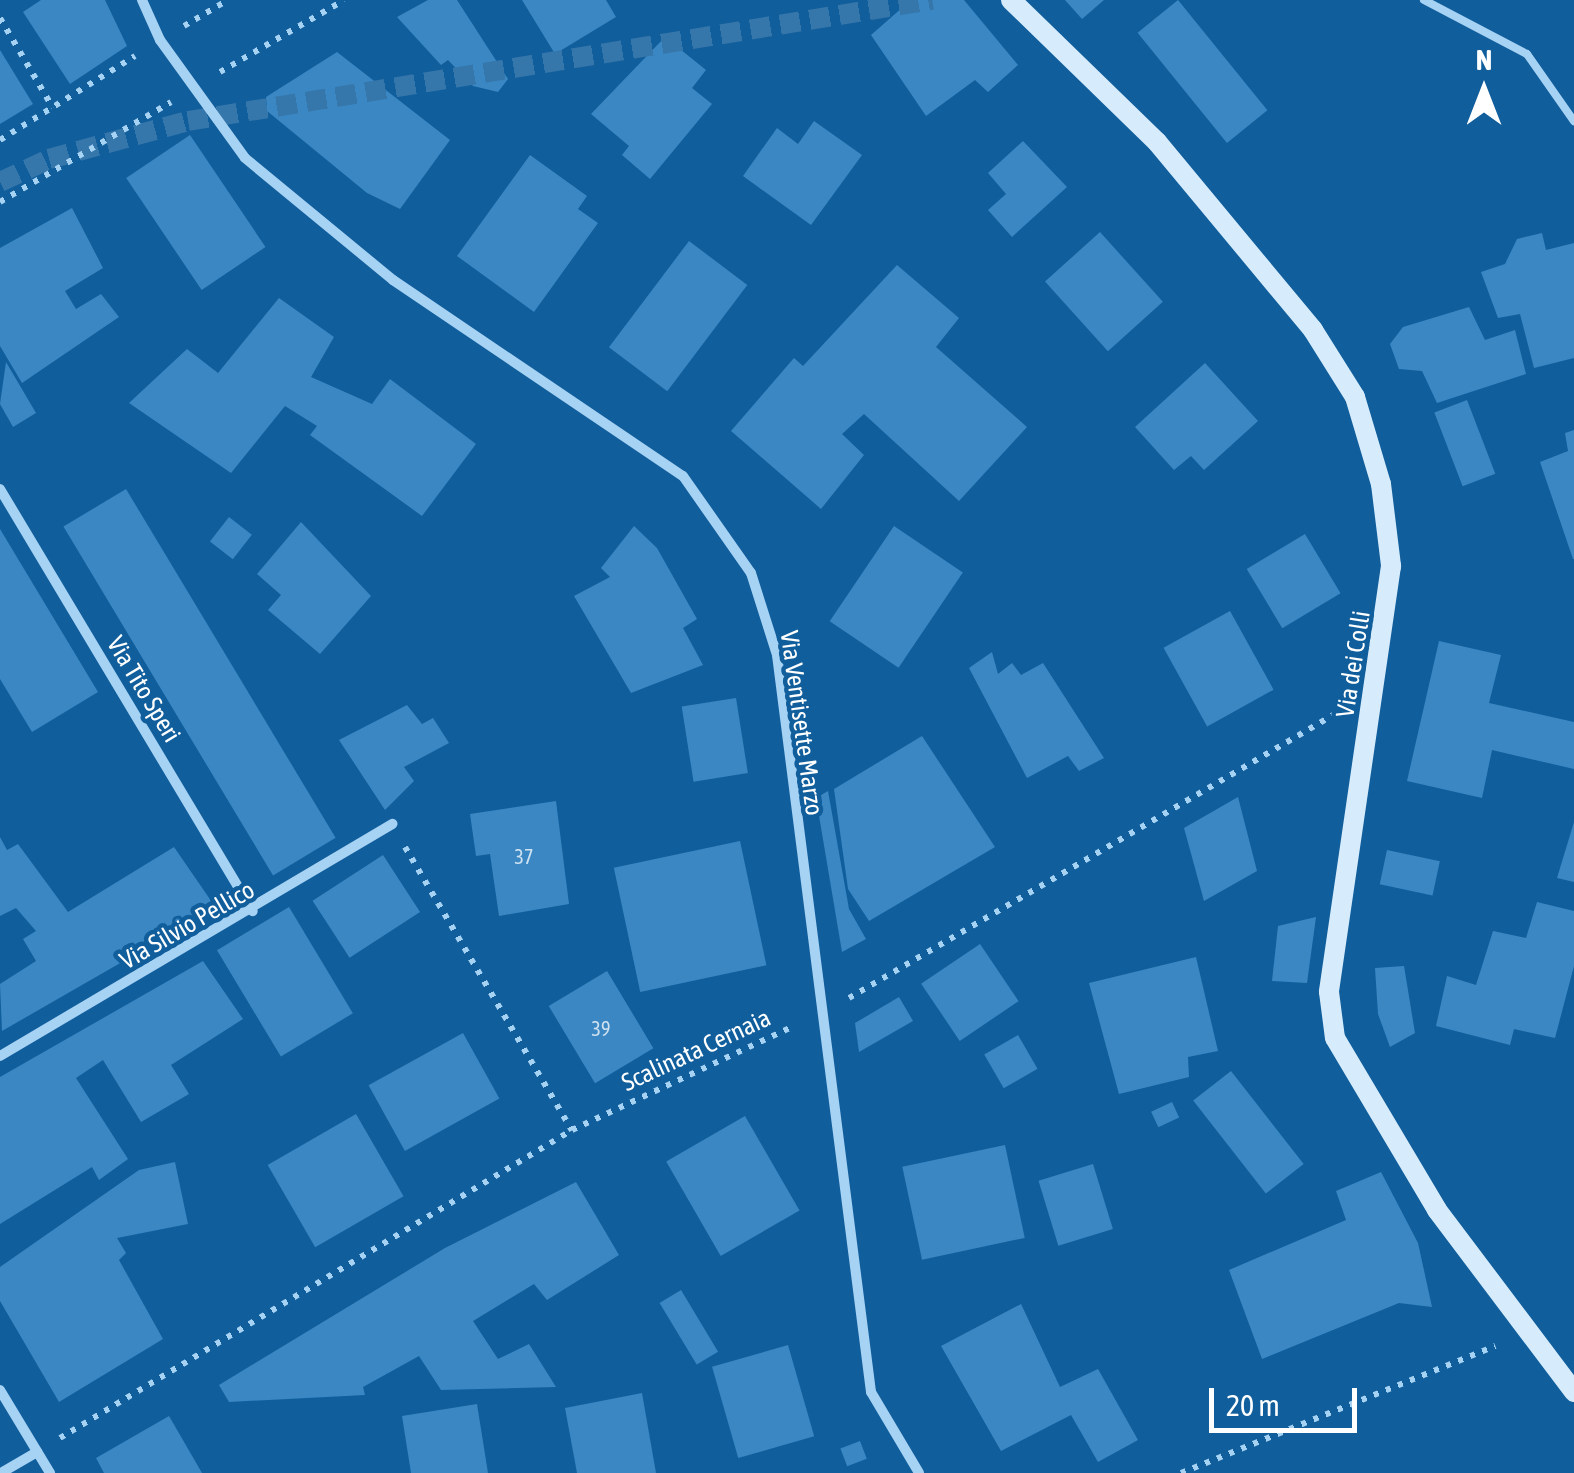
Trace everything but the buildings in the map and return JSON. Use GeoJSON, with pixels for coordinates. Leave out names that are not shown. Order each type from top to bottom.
{"type":"FeatureCollection","features":[{"type":"Feature","properties":{"kind":"street","name":"Via Ventisette Marzo"},"geometry":{"type":"LineString","coordinates":[[142,0],[160,40],[245,158],[393,280],[683,476],[724,526],[752,573],[777,655],[828,1010],[871,1392],[919,1473]]}},
{"type":"Feature","properties":{"kind":"street","name":"Via dei Colli"},"geometry":{"type":"LineString","coordinates":[[1010,0],[1156,142],[1313,330],[1355,397],[1381,484],[1392,566],[1328,992],[1334,1038],[1437,1210],[1532,1331],[1574,1392]]}},
{"type":"Feature","properties":{"kind":"street","name":"Via Tito Speri"},"geometry":{"type":"LineString","coordinates":[[0,489],[253,911]]}},
{"type":"Feature","properties":{"kind":"street","name":"Via Silvio Pellico"},"geometry":{"type":"LineString","coordinates":[[0,1056],[253,911],[392,824]]}},
{"type":"Feature","properties":{"kind":"street"},"geometry":{"type":"LineString","coordinates":[[0,1390],[50,1473]]}},
{"type":"Feature","properties":{"kind":"street"},"geometry":{"type":"LineString","coordinates":[[1,1473],[37,1452]]}},
{"type":"Feature","properties":{"kind":"lane"},"geometry":{"type":"LineString","coordinates":[[1424,0],[1527,54],[1574,121]]}},
{"type":"Feature","properties":{"kind":"path"},"geometry":{"type":"LineString","coordinates":[[0,140],[228,0]]}},
{"type":"Feature","properties":{"kind":"path"},"geometry":{"type":"LineString","coordinates":[[0,202],[344,0]]}},
{"type":"Feature","properties":{"kind":"path"},"geometry":{"type":"LineString","coordinates":[[0,18],[53,108]]}},
{"type":"Feature","properties":{"kind":"path","name":"Scalinata Cernaia"},"geometry":{"type":"LineString","coordinates":[[37,1452],[572,1130],[828,1010],[1375,691]]}},
{"type":"Feature","properties":{"kind":"path"},"geometry":{"type":"LineString","coordinates":[[392,824],[572,1130]]}},
{"type":"Feature","properties":{"kind":"path"},"geometry":{"type":"LineString","coordinates":[[1180,1473],[1532,1331]]}},
{"type":"Feature","properties":{"kind":"tunnel"},"geometry":{"type":"LineString","coordinates":[[0,182],[49,159],[188,121],[932,0]]}}]}
